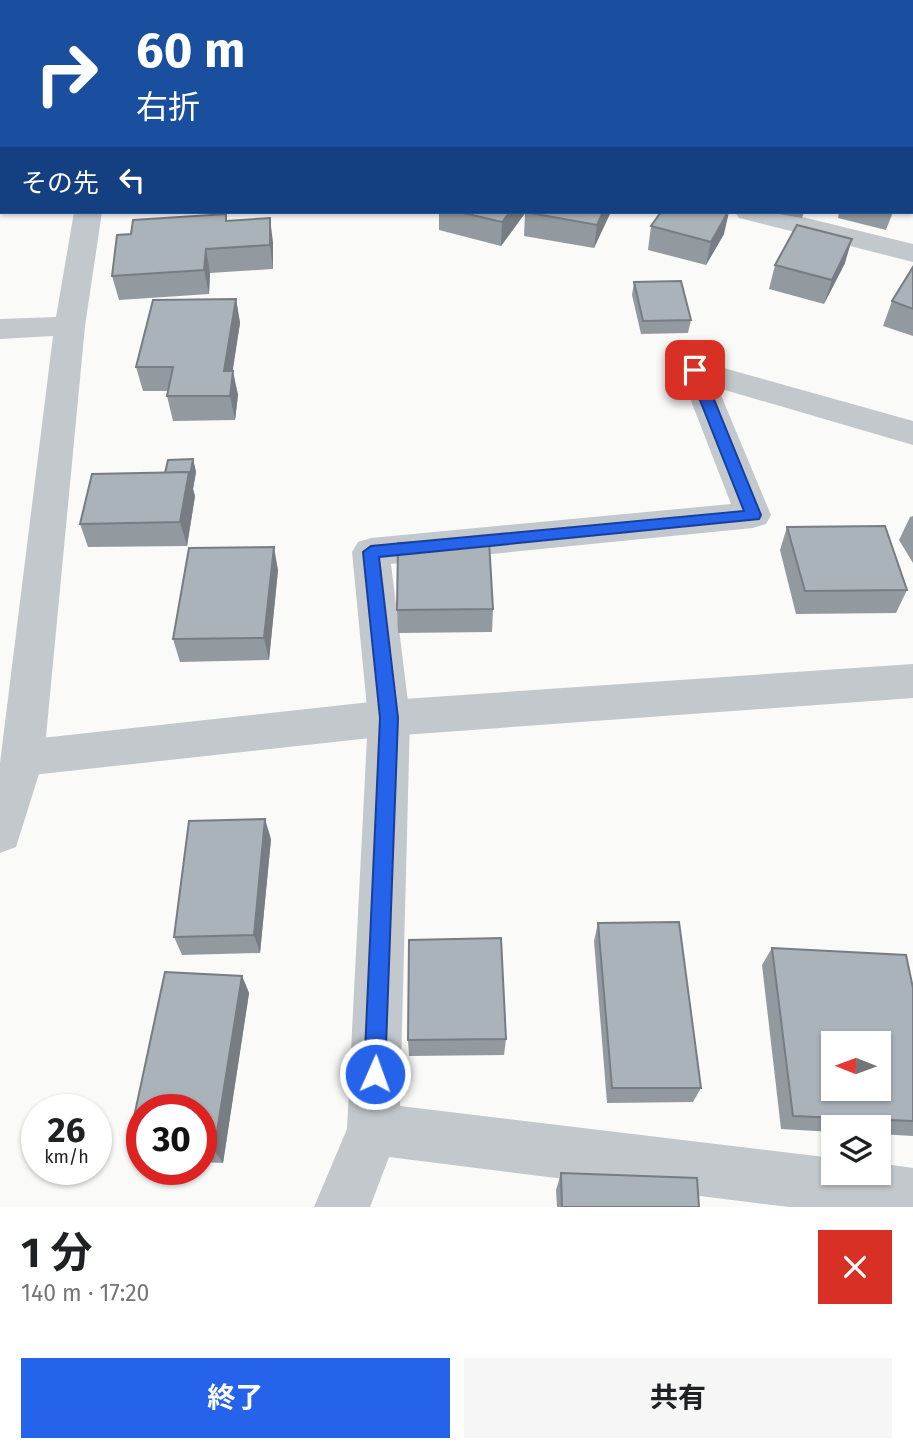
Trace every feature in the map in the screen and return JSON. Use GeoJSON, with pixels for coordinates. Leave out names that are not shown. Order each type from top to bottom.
{"type":"FeatureCollection","features":[{"type":"Feature","properties":{"kind":"street"},"geometry":{"type":"LineString","coordinates":[[0,832],[88,214]]}},
{"type":"Feature","properties":{"kind":"street"},"geometry":{"type":"LineString","coordinates":[[757,214],[913,253]]}},
{"type":"Feature","properties":{"kind":"street"},"geometry":{"type":"LineString","coordinates":[[0,329],[70,326]]}},
{"type":"Feature","properties":{"kind":"street"},"geometry":{"type":"LineString","coordinates":[[342,1207],[373,1129],[389,718],[371,552],[753,515],[695,370],[913,433]]}},
{"type":"Feature","properties":{"kind":"street"},"geometry":{"type":"LineString","coordinates":[[11,759],[389,718],[913,681]]}},
{"type":"Feature","properties":{"kind":"street"},"geometry":{"type":"LineString","coordinates":[[373,1129],[913,1195]]}},
{"type":"Feature","properties":{"kind":"building"},"geometry":{"type":"Polygon","coordinates":[[[226,214],[226,221],[270,218],[270,245],[206,249],[204,270],[112,276],[117,235],[131,234],[133,220],[226,214]]]}},
{"type":"Feature","properties":{"kind":"building"},"geometry":{"type":"Polygon","coordinates":[[[468,214],[508,214],[502,222],[468,214]]]}},
{"type":"Feature","properties":{"kind":"building"},"geometry":{"type":"Polygon","coordinates":[[[536,214],[602,214],[597,225],[536,214]]]}},
{"type":"Feature","properties":{"kind":"building"},"geometry":{"type":"Polygon","coordinates":[[[660,214],[727,214],[711,242],[651,226],[660,214]]]}},
{"type":"Feature","properties":{"kind":"building"},"geometry":{"type":"Polygon","coordinates":[[[797,225],[852,239],[832,280],[775,265],[797,225]]]}},
{"type":"Feature","properties":{"kind":"building"},"geometry":{"type":"Polygon","coordinates":[[[913,267],[913,309],[892,301],[913,267]]]}},
{"type":"Feature","properties":{"kind":"building"},"geometry":{"type":"Polygon","coordinates":[[[681,281],[691,320],[643,321],[634,282],[681,281]]]}},
{"type":"Feature","properties":{"kind":"building"},"geometry":{"type":"Polygon","coordinates":[[[236,299],[224,371],[233,371],[230,396],[167,396],[173,367],[136,367],[153,300],[236,299]]]}},
{"type":"Feature","properties":{"kind":"building"},"geometry":{"type":"Polygon","coordinates":[[[193,459],[190,476],[189,472],[165,473],[168,460],[193,459]]]}},
{"type":"Feature","properties":{"kind":"building"},"geometry":{"type":"Polygon","coordinates":[[[189,472],[180,522],[80,524],[92,474],[189,472]]]}},
{"type":"Feature","properties":{"kind":"building"},"geometry":{"type":"Polygon","coordinates":[[[885,526],[907,590],[805,591],[787,527],[885,526]]]}},
{"type":"Feature","properties":{"kind":"building"},"geometry":{"type":"Polygon","coordinates":[[[489,541],[493,609],[397,610],[398,543],[489,541]]]}},
{"type":"Feature","properties":{"kind":"building"},"geometry":{"type":"Polygon","coordinates":[[[274,547],[264,638],[173,639],[189,548],[274,547]]]}},
{"type":"Feature","properties":{"kind":"building"},"geometry":{"type":"Polygon","coordinates":[[[265,819],[254,935],[174,937],[189,821],[265,819]]]}},
{"type":"Feature","properties":{"kind":"building"},"geometry":{"type":"Polygon","coordinates":[[[679,922],[701,1088],[612,1088],[598,923],[679,922]]]}},
{"type":"Feature","properties":{"kind":"building"},"geometry":{"type":"Polygon","coordinates":[[[501,938],[506,1039],[408,1040],[409,940],[501,938]]]}},
{"type":"Feature","properties":{"kind":"building"},"geometry":{"type":"Polygon","coordinates":[[[772,948],[906,955],[913,988],[913,1121],[891,1120],[891,1115],[821,1115],[821,1117],[793,1116],[772,948]]]}},
{"type":"Feature","properties":{"kind":"building"},"geometry":{"type":"Polygon","coordinates":[[[165,972],[242,976],[217,1131],[217,1094],[139,1094],[165,972]]]}},
{"type":"Feature","properties":{"kind":"building"},"geometry":{"type":"Polygon","coordinates":[[[561,1173],[697,1178],[699,1207],[562,1207],[561,1173]]]}},
{"type":"Feature","properties":{"kind":"route"},"geometry":{"type":"LineString","coordinates":[[375,1074],[389,718],[371,552],[753,515],[695,370]]}}]}
